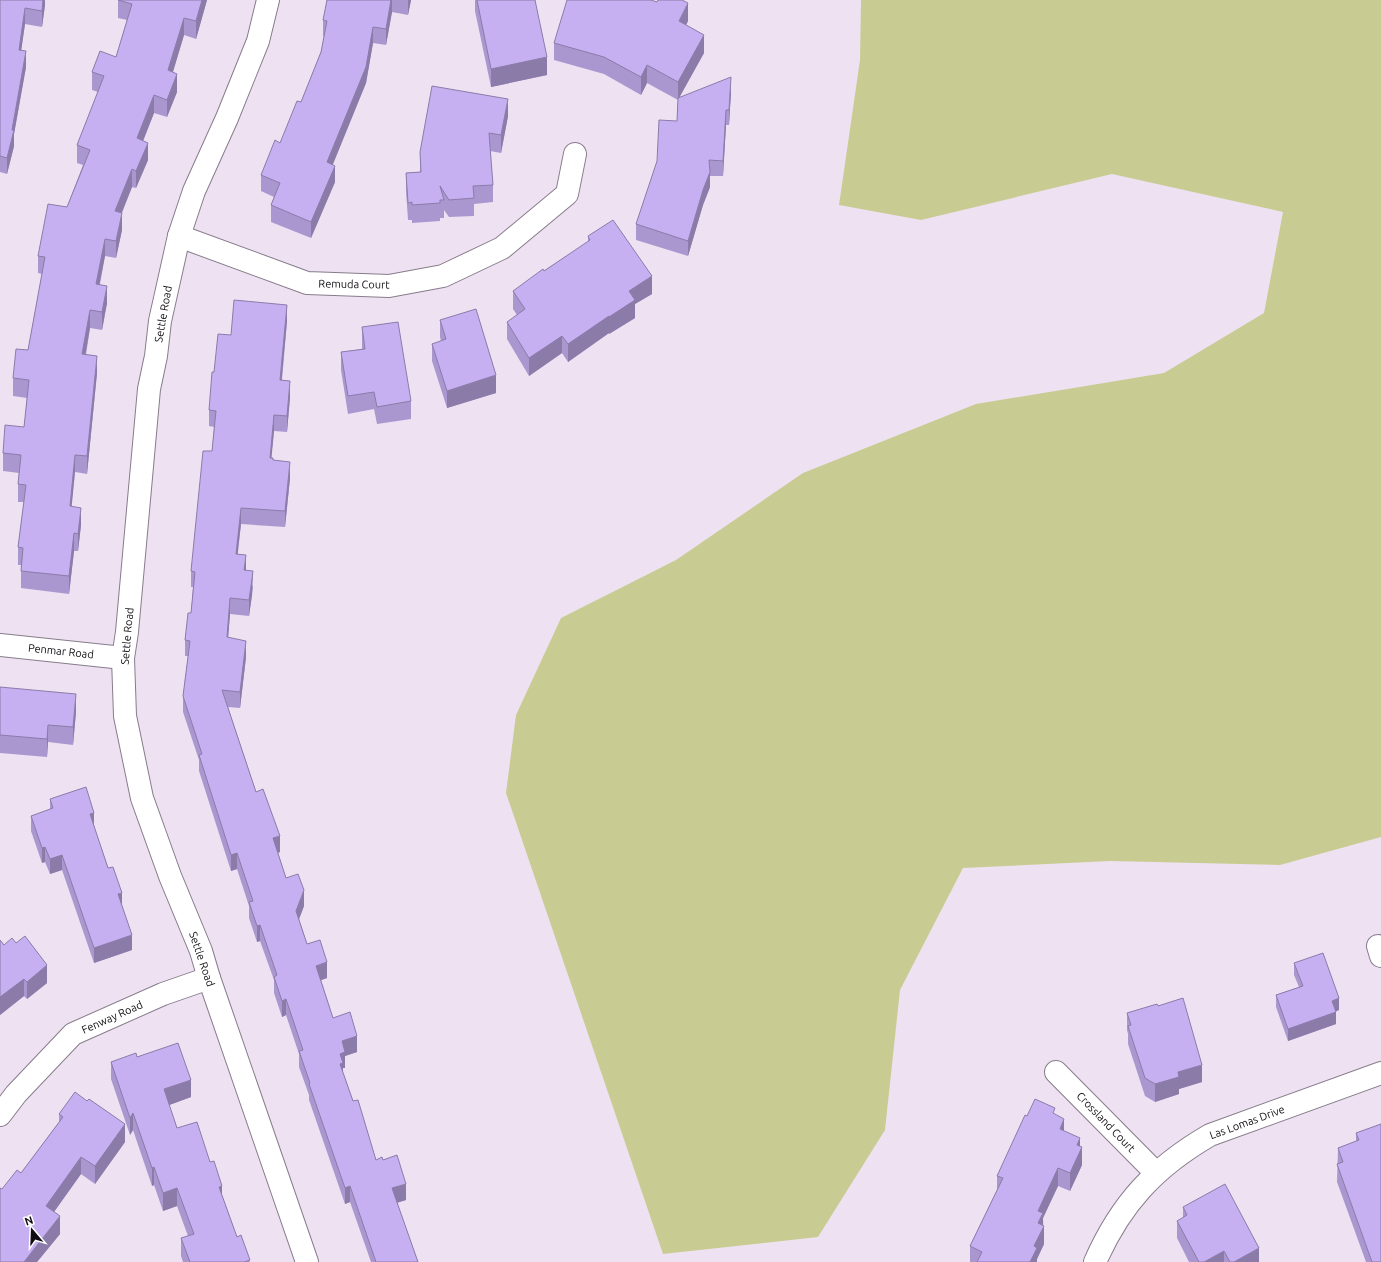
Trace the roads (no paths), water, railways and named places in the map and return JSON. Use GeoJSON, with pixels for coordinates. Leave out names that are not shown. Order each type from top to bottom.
{"type":"FeatureCollection","features":[{"type":"Feature","properties":{"kind":"street","name":"Settle Road"},"geometry":{"type":"LineString","coordinates":[[268,0],[258,41],[227,118],[194,191],[179,236],[160,321],[156,356],[149,389],[127,632],[123,658],[125,716],[142,798],[170,876],[201,951],[307,1262]]}},
{"type":"Feature","properties":{"kind":"street","name":"Remuda Court"},"geometry":{"type":"LineString","coordinates":[[179,236],[307,283],[389,286],[443,276],[502,248],[567,194],[575,154]]}},
{"type":"Feature","properties":{"kind":"street","name":"Penmar Road"},"geometry":{"type":"LineString","coordinates":[[0,645],[123,658]]}},
{"type":"Feature","properties":{"kind":"street","name":"Fenway Road"},"geometry":{"type":"LineString","coordinates":[[0,1115],[16,1094],[73,1034],[163,994],[209,978]]}},
{"type":"Feature","properties":{"kind":"street","name":"Crossland Court"},"geometry":{"type":"LineString","coordinates":[[1056,1072],[1156,1173]]}},
{"type":"Feature","properties":{"kind":"street","name":"Las Lomas Drive"},"geometry":{"type":"LineString","coordinates":[[1095,1262],[1103,1244],[1118,1218],[1136,1194],[1156,1173],[1179,1154],[1210,1135],[1381,1073]]}}]}
